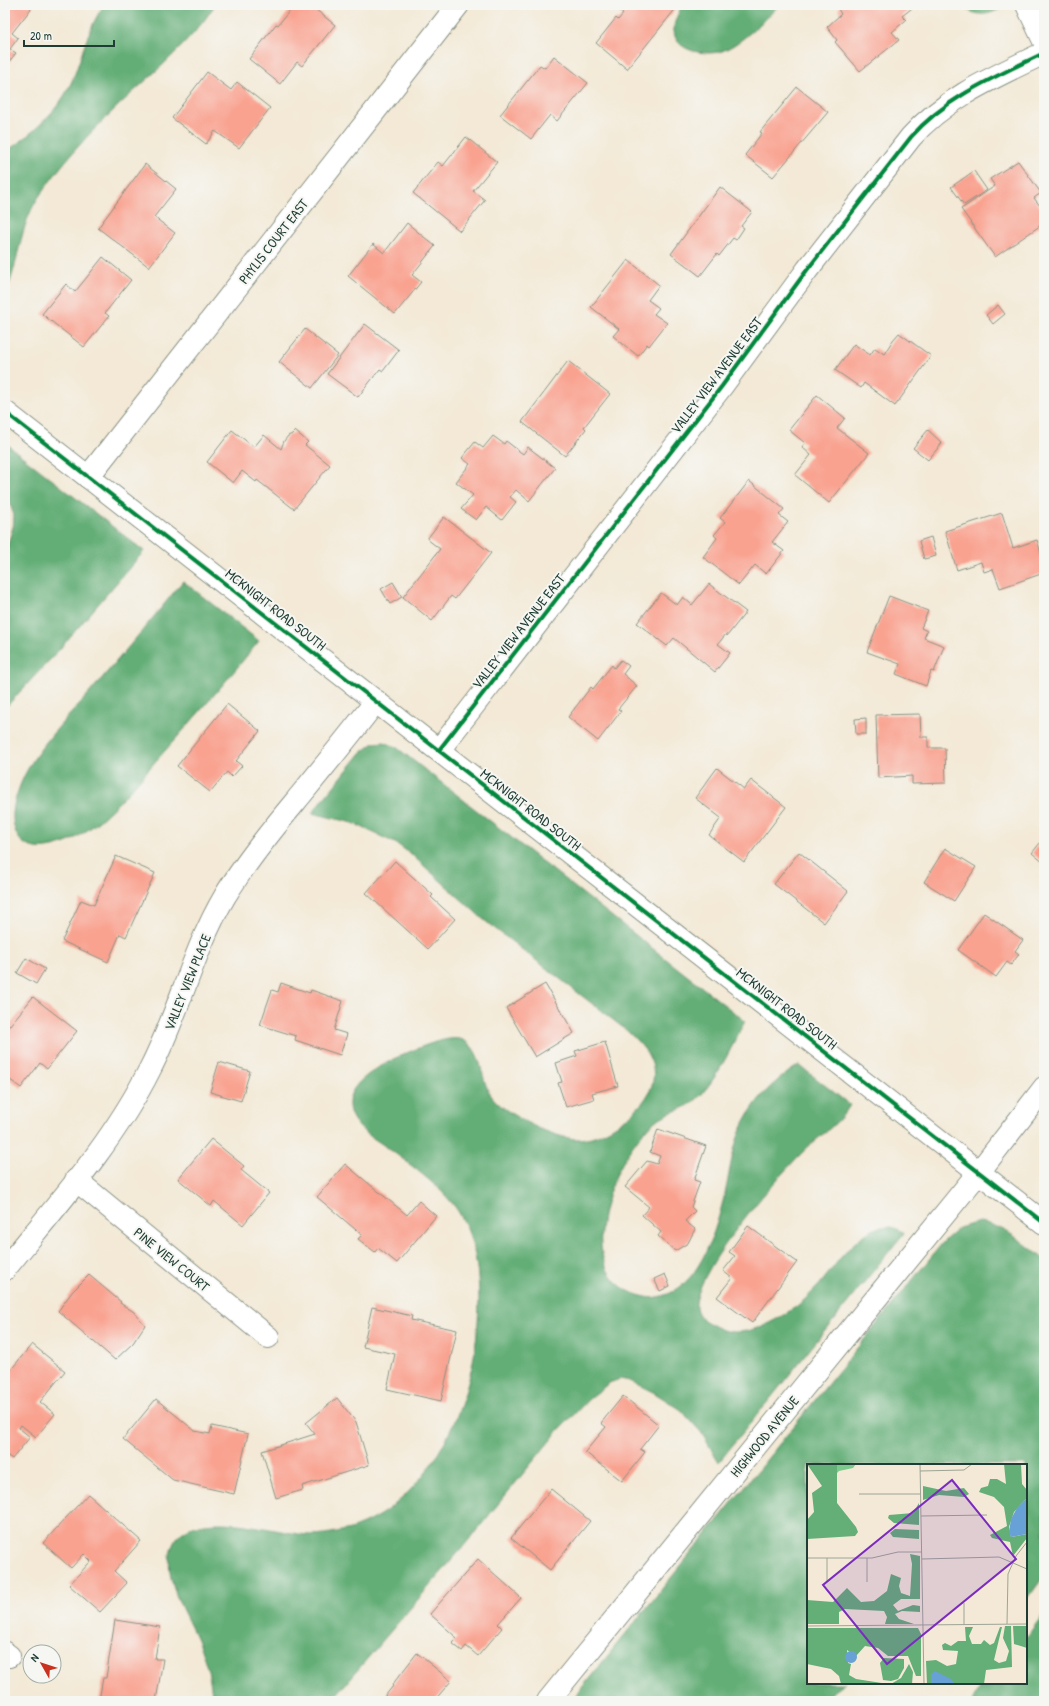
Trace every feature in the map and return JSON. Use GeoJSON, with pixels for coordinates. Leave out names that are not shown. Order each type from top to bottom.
{"type":"FeatureCollection","features":[{"type":"Feature","properties":{"kind":"street","name":"PHYLIS COURT EAST"},"geometry":{"type":"LineString","coordinates":[[88,477],[458,5]]}},
{"type":"Feature","properties":{"kind":"street"},"geometry":{"type":"LineString","coordinates":[[1027,5],[1044,41]]}},
{"type":"Feature","properties":{"kind":"street","name":"VALLEY VIEW AVENUE EAST"},"geometry":{"type":"LineString","coordinates":[[439,750],[722,386],[807,270],[910,137],[926,120],[947,104],[1044,53]]}},
{"type":"Feature","properties":{"kind":"street","name":"MCKNIGHT ROAD SOUTH"},"geometry":{"type":"LineString","coordinates":[[5,412],[1044,1223]]}},
{"type":"Feature","properties":{"kind":"street","name":"VALLEY VIEW PLACE"},"geometry":{"type":"LineString","coordinates":[[5,1269],[111,1134],[150,1071],[210,925],[228,892],[272,831],[376,701]]}},
{"type":"Feature","properties":{"kind":"street","name":"HIGHWOOD AVENUE"},"geometry":{"type":"LineString","coordinates":[[548,1701],[979,1172],[1044,1088]]}},
{"type":"Feature","properties":{"kind":"street","name":"PINE VIEW COURT"},"geometry":{"type":"LineString","coordinates":[[76,1180],[268,1337]]}},
{"type":"Feature","properties":{"kind":"green space"},"geometry":{"type":"Polygon","coordinates":[[[104,5],[215,5],[183,45],[97,127],[76,149],[47,185],[38,198],[27,221],[10,283],[5,295],[5,152],[34,130],[60,102],[72,81],[93,23],[104,5]]]}},
{"type":"Feature","properties":{"kind":"green space"},"geometry":{"type":"Polygon","coordinates":[[[682,5],[779,5],[760,24],[737,43],[722,51],[708,53],[693,51],[686,48],[680,44],[676,38],[674,24],[682,5]]]}},
{"type":"Feature","properties":{"kind":"green space"},"geometry":{"type":"Polygon","coordinates":[[[959,5],[1005,6],[999,10],[982,14],[971,12],[959,5]]]}},
{"type":"Feature","properties":{"kind":"green space"},"geometry":{"type":"Polygon","coordinates":[[[5,443],[144,551],[58,651],[5,708],[5,553],[13,527],[14,515],[5,491],[5,443]]]}},
{"type":"Feature","properties":{"kind":"green space"},"geometry":{"type":"Polygon","coordinates":[[[183,581],[259,641],[234,672],[127,794],[96,824],[72,840],[58,846],[35,848],[28,846],[22,842],[17,835],[13,813],[18,791],[31,763],[60,726],[149,623],[183,581]]]}},
{"type":"Feature","properties":{"kind":"green space"},"geometry":{"type":"Polygon","coordinates":[[[384,742],[396,747],[745,1021],[720,1068],[702,1094],[692,1103],[658,1119],[652,1124],[631,1148],[618,1171],[608,1196],[602,1222],[601,1247],[607,1270],[622,1287],[646,1297],[660,1297],[674,1291],[685,1283],[694,1272],[709,1246],[719,1216],[735,1146],[750,1111],[780,1078],[799,1065],[850,1105],[840,1119],[809,1146],[775,1182],[722,1249],[708,1272],[699,1291],[696,1307],[699,1315],[712,1325],[728,1331],[741,1332],[755,1329],[782,1316],[805,1300],[820,1284],[845,1252],[867,1233],[879,1228],[892,1227],[904,1233],[719,1462],[701,1432],[680,1409],[653,1392],[630,1381],[620,1379],[609,1383],[589,1399],[558,1431],[463,1547],[331,1701],[212,1701],[210,1679],[206,1664],[198,1642],[172,1584],[170,1559],[172,1547],[181,1534],[195,1526],[213,1523],[255,1526],[310,1535],[350,1529],[375,1518],[398,1502],[417,1482],[434,1460],[460,1409],[468,1382],[474,1356],[479,1301],[476,1263],[472,1244],[466,1227],[458,1211],[443,1193],[402,1158],[365,1132],[356,1123],[349,1107],[349,1099],[354,1089],[362,1080],[376,1069],[406,1053],[432,1043],[445,1040],[463,1040],[475,1051],[489,1091],[500,1105],[520,1119],[556,1135],[567,1138],[584,1139],[603,1133],[635,1111],[649,1092],[653,1081],[653,1066],[647,1052],[626,1030],[484,920],[412,855],[397,844],[353,823],[312,813],[361,753],[374,743],[384,742]]]}},
{"type":"Feature","properties":{"kind":"green space"},"geometry":{"type":"Polygon","coordinates":[[[979,1222],[997,1227],[1022,1241],[1044,1259],[1044,1576],[1027,1600],[1027,1464],[807,1464],[807,1684],[844,1684],[820,1701],[571,1701],[944,1241],[959,1228],[979,1222]]]}},
{"type":"Feature","properties":{"kind":"green space"},"geometry":{"type":"Polygon","coordinates":[[[1044,1613],[1044,1701],[972,1701],[983,1684],[1027,1684],[1027,1637],[1044,1613]]]}},
{"type":"Feature","properties":{"kind":"building"},"geometry":{"type":"Polygon","coordinates":[[[5,5],[34,5],[12,33],[18,38],[10,49],[16,53],[5,67],[5,5]]]}},
{"type":"Feature","properties":{"kind":"building"},"geometry":{"type":"Polygon","coordinates":[[[294,5],[310,5],[335,25],[302,66],[297,62],[280,84],[249,59],[276,24],[278,25],[294,5]]]}},
{"type":"Feature","properties":{"kind":"building"},"geometry":{"type":"Polygon","coordinates":[[[617,5],[675,5],[677,7],[627,69],[596,43],[616,18],[618,20],[623,14],[615,8],[617,5]]]}},
{"type":"Feature","properties":{"kind":"building"},"geometry":{"type":"Polygon","coordinates":[[[843,5],[916,5],[902,16],[906,20],[892,32],[899,40],[860,71],[835,42],[837,40],[827,27],[841,14],[838,9],[843,5]]]}},
{"type":"Feature","properties":{"kind":"building"},"geometry":{"type":"Polygon","coordinates":[[[554,56],[588,83],[557,121],[550,115],[531,139],[500,115],[540,65],[545,68],[554,56]]]}},
{"type":"Feature","properties":{"kind":"building"},"geometry":{"type":"Polygon","coordinates":[[[207,72],[231,90],[237,82],[270,108],[239,148],[215,131],[206,144],[172,118],[207,72]]]}},
{"type":"Feature","properties":{"kind":"building"},"geometry":{"type":"Polygon","coordinates":[[[797,87],[828,112],[773,177],[745,155],[762,133],[760,132],[797,87]]]}},
{"type":"Feature","properties":{"kind":"building"},"geometry":{"type":"Polygon","coordinates":[[[466,137],[497,162],[473,191],[485,200],[460,231],[413,193],[438,162],[443,166],[466,137]]]}},
{"type":"Feature","properties":{"kind":"building"},"geometry":{"type":"Polygon","coordinates":[[[1018,161],[1041,193],[1034,198],[1044,211],[1044,223],[995,257],[961,209],[995,186],[990,179],[1018,161]]]}},
{"type":"Feature","properties":{"kind":"building"},"geometry":{"type":"Polygon","coordinates":[[[145,164],[176,189],[154,217],[175,233],[149,267],[98,228],[145,164]]]}},
{"type":"Feature","properties":{"kind":"building"},"geometry":{"type":"Polygon","coordinates":[[[974,171],[987,190],[964,205],[951,187],[974,171]]]}},
{"type":"Feature","properties":{"kind":"building"},"geometry":{"type":"Polygon","coordinates":[[[720,187],[752,212],[741,226],[744,228],[736,240],[733,238],[719,256],[717,254],[700,276],[671,254],[720,187]]]}},
{"type":"Feature","properties":{"kind":"building"},"geometry":{"type":"Polygon","coordinates":[[[407,223],[435,246],[412,275],[421,282],[395,314],[348,276],[373,244],[384,253],[407,223]]]}},
{"type":"Feature","properties":{"kind":"building"},"geometry":{"type":"Polygon","coordinates":[[[103,257],[131,280],[105,313],[109,316],[84,347],[42,314],[66,284],[75,292],[103,257]]]}},
{"type":"Feature","properties":{"kind":"building"},"geometry":{"type":"Polygon","coordinates":[[[628,260],[659,285],[648,300],[659,308],[654,314],[667,323],[649,346],[647,344],[638,356],[613,336],[619,329],[591,307],[628,260]]]}},
{"type":"Feature","properties":{"kind":"building"},"geometry":{"type":"Polygon","coordinates":[[[998,305],[1005,314],[993,324],[986,315],[998,305]]]}},
{"type":"Feature","properties":{"kind":"building"},"geometry":{"type":"Polygon","coordinates":[[[365,324],[399,350],[383,371],[380,369],[358,397],[327,374],[365,324]]]}},
{"type":"Feature","properties":{"kind":"building"},"geometry":{"type":"Polygon","coordinates":[[[305,329],[338,355],[312,388],[279,362],[305,329]]]}},
{"type":"Feature","properties":{"kind":"building"},"geometry":{"type":"Polygon","coordinates":[[[899,333],[931,356],[895,406],[864,383],[861,388],[835,370],[854,344],[870,355],[875,348],[884,354],[899,333]]]}},
{"type":"Feature","properties":{"kind":"building"},"geometry":{"type":"Polygon","coordinates":[[[568,361],[610,394],[584,427],[586,429],[565,456],[522,422],[568,361]]]}},
{"type":"Feature","properties":{"kind":"building"},"geometry":{"type":"Polygon","coordinates":[[[817,395],[845,418],[837,428],[869,453],[829,503],[795,475],[811,455],[802,447],[805,443],[789,430],[817,395]]]}},
{"type":"Feature","properties":{"kind":"building"},"geometry":{"type":"Polygon","coordinates":[[[232,430],[254,447],[264,435],[281,449],[284,441],[295,431],[308,442],[305,445],[330,465],[294,509],[257,480],[256,482],[242,471],[233,483],[207,462],[232,430]]]}},
{"type":"Feature","properties":{"kind":"building"},"geometry":{"type":"Polygon","coordinates":[[[928,430],[942,443],[928,460],[913,448],[928,430]]]}},
{"type":"Feature","properties":{"kind":"building"},"geometry":{"type":"Polygon","coordinates":[[[493,436],[504,444],[506,441],[523,454],[528,447],[555,468],[529,501],[516,490],[510,497],[516,502],[502,520],[486,507],[476,520],[461,509],[473,495],[456,482],[470,464],[462,458],[475,442],[483,448],[493,436]]]}},
{"type":"Feature","properties":{"kind":"building"},"geometry":{"type":"Polygon","coordinates":[[[749,481],[784,509],[779,515],[788,522],[772,542],[784,551],[766,574],[755,565],[739,585],[703,557],[717,538],[714,535],[725,522],[720,518],[749,481]]]}},
{"type":"Feature","properties":{"kind":"building"},"geometry":{"type":"Polygon","coordinates":[[[1002,513],[1013,548],[1037,540],[1044,563],[1044,573],[1000,588],[993,569],[984,572],[981,562],[957,570],[945,531],[1002,513]]]}},
{"type":"Feature","properties":{"kind":"building"},"geometry":{"type":"Polygon","coordinates":[[[444,517],[491,553],[455,599],[451,596],[432,621],[403,597],[440,549],[427,539],[444,517]]]}},
{"type":"Feature","properties":{"kind":"building"},"geometry":{"type":"Polygon","coordinates":[[[931,537],[936,556],[924,559],[919,541],[931,537]]]}},
{"type":"Feature","properties":{"kind":"building"},"geometry":{"type":"Polygon","coordinates":[[[393,582],[402,597],[390,604],[381,589],[393,582]]]}},
{"type":"Feature","properties":{"kind":"building"},"geometry":{"type":"Polygon","coordinates":[[[709,584],[746,612],[727,636],[726,634],[718,644],[730,653],[715,672],[674,638],[667,646],[637,623],[661,593],[677,605],[683,597],[692,605],[709,584]]]}},
{"type":"Feature","properties":{"kind":"building"},"geometry":{"type":"Polygon","coordinates":[[[889,596],[928,611],[921,628],[927,631],[924,638],[944,646],[934,672],[931,671],[926,686],[896,674],[900,664],[867,652],[889,596]]]}},
{"type":"Feature","properties":{"kind":"building"},"geometry":{"type":"Polygon","coordinates":[[[621,660],[629,666],[623,674],[637,686],[618,709],[621,711],[598,741],[568,717],[591,687],[593,689],[612,665],[614,668],[621,660]]]}},
{"type":"Feature","properties":{"kind":"building"},"geometry":{"type":"Polygon","coordinates":[[[227,704],[260,731],[236,761],[242,766],[232,777],[227,772],[210,792],[177,766],[227,704]]]}},
{"type":"Feature","properties":{"kind":"building"},"geometry":{"type":"Polygon","coordinates":[[[920,714],[921,737],[928,737],[928,748],[945,748],[946,783],[912,784],[912,776],[878,778],[876,715],[920,714]]]}},
{"type":"Feature","properties":{"kind":"building"},"geometry":{"type":"Polygon","coordinates":[[[866,718],[866,734],[856,734],[855,719],[866,718]]]}},
{"type":"Feature","properties":{"kind":"building"},"geometry":{"type":"Polygon","coordinates":[[[717,768],[744,789],[751,780],[786,807],[744,862],[709,835],[721,818],[695,798],[717,768]]]}},
{"type":"Feature","properties":{"kind":"building"},"geometry":{"type":"Polygon","coordinates":[[[1044,838],[1044,863],[1032,853],[1044,838]]]}},
{"type":"Feature","properties":{"kind":"building"},"geometry":{"type":"Polygon","coordinates":[[[945,848],[976,867],[954,901],[924,882],[945,848]]]}},
{"type":"Feature","properties":{"kind":"building"},"geometry":{"type":"Polygon","coordinates":[[[799,852],[848,891],[824,923],[774,884],[799,852]]]}},
{"type":"Feature","properties":{"kind":"building"},"geometry":{"type":"Polygon","coordinates":[[[116,856],[155,873],[126,937],[120,934],[108,962],[62,941],[81,900],[94,905],[116,856]]]}},
{"type":"Feature","properties":{"kind":"building"},"geometry":{"type":"Polygon","coordinates":[[[395,861],[433,895],[431,897],[455,919],[428,949],[366,893],[395,861]]]}},
{"type":"Feature","properties":{"kind":"building"},"geometry":{"type":"Polygon","coordinates":[[[984,913],[1023,940],[1015,951],[1019,954],[1011,965],[1007,962],[996,977],[958,950],[984,913]]]}},
{"type":"Feature","properties":{"kind":"building"},"geometry":{"type":"Polygon","coordinates":[[[26,958],[45,969],[36,984],[17,973],[26,958]]]}},
{"type":"Feature","properties":{"kind":"building"},"geometry":{"type":"Polygon","coordinates":[[[281,983],[310,993],[311,990],[343,1001],[334,1030],[347,1034],[340,1055],[295,1040],[296,1036],[260,1025],[272,990],[278,992],[281,983]]]}},
{"type":"Feature","properties":{"kind":"building"},"geometry":{"type":"Polygon","coordinates":[[[545,984],[574,1033],[535,1057],[506,1008],[545,984]]]}},
{"type":"Feature","properties":{"kind":"building"},"geometry":{"type":"Polygon","coordinates":[[[33,997],[77,1031],[47,1069],[40,1063],[21,1088],[5,1076],[5,1031],[33,997]]]}},
{"type":"Feature","properties":{"kind":"building"},"geometry":{"type":"Polygon","coordinates":[[[605,1042],[618,1086],[592,1093],[594,1099],[566,1107],[558,1083],[562,1082],[556,1063],[577,1056],[575,1051],[605,1042]]]}},
{"type":"Feature","properties":{"kind":"building"},"geometry":{"type":"Polygon","coordinates":[[[219,1062],[250,1071],[241,1101],[210,1092],[219,1062]]]}},
{"type":"Feature","properties":{"kind":"building"},"geometry":{"type":"Polygon","coordinates":[[[658,1129],[706,1146],[694,1180],[700,1182],[691,1207],[695,1211],[685,1221],[695,1229],[688,1243],[675,1251],[658,1236],[661,1232],[642,1215],[649,1207],[625,1187],[647,1161],[657,1164],[660,1156],[650,1152],[658,1129]]]}},
{"type":"Feature","properties":{"kind":"building"},"geometry":{"type":"Polygon","coordinates":[[[211,1139],[244,1166],[241,1170],[269,1193],[243,1225],[214,1201],[211,1206],[178,1179],[211,1139]]]}},
{"type":"Feature","properties":{"kind":"building"},"geometry":{"type":"Polygon","coordinates":[[[345,1164],[407,1215],[419,1201],[436,1216],[397,1263],[378,1248],[375,1252],[358,1239],[362,1235],[317,1197],[345,1164]]]}},
{"type":"Feature","properties":{"kind":"building"},"geometry":{"type":"Polygon","coordinates":[[[748,1226],[797,1262],[752,1323],[717,1297],[732,1278],[723,1271],[735,1256],[729,1252],[748,1226]]]}},
{"type":"Feature","properties":{"kind":"building"},"geometry":{"type":"Polygon","coordinates":[[[665,1274],[670,1286],[660,1291],[654,1279],[665,1274]]]}},
{"type":"Feature","properties":{"kind":"building"},"geometry":{"type":"Polygon","coordinates":[[[89,1275],[121,1302],[120,1303],[134,1312],[145,1325],[133,1343],[115,1360],[58,1311],[72,1292],[89,1275]]]}},
{"type":"Feature","properties":{"kind":"building"},"geometry":{"type":"Polygon","coordinates":[[[372,1307],[412,1316],[411,1320],[457,1330],[441,1401],[387,1389],[395,1354],[363,1347],[372,1307]]]}},
{"type":"Feature","properties":{"kind":"building"},"geometry":{"type":"Polygon","coordinates":[[[32,1344],[65,1371],[40,1402],[55,1414],[36,1437],[21,1425],[19,1428],[30,1437],[12,1459],[5,1454],[5,1377],[32,1344]]]}},
{"type":"Feature","properties":{"kind":"building"},"geometry":{"type":"Polygon","coordinates":[[[623,1396],[659,1425],[640,1449],[645,1452],[622,1481],[585,1452],[606,1427],[601,1423],[623,1396]]]}},
{"type":"Feature","properties":{"kind":"building"},"geometry":{"type":"Polygon","coordinates":[[[337,1398],[356,1422],[369,1465],[302,1486],[303,1490],[276,1498],[262,1451],[315,1434],[306,1423],[337,1398]]]}},
{"type":"Feature","properties":{"kind":"building"},"geometry":{"type":"Polygon","coordinates":[[[156,1399],[195,1431],[210,1434],[212,1426],[248,1434],[234,1494],[173,1480],[123,1439],[156,1399]]]}},
{"type":"Feature","properties":{"kind":"building"},"geometry":{"type":"Polygon","coordinates":[[[551,1489],[590,1521],[550,1570],[511,1538],[551,1489]]]}},
{"type":"Feature","properties":{"kind":"building"},"geometry":{"type":"Polygon","coordinates":[[[88,1494],[141,1541],[114,1571],[127,1583],[100,1612],[69,1585],[91,1561],[84,1554],[71,1568],[43,1543],[88,1494]]]}},
{"type":"Feature","properties":{"kind":"building"},"geometry":{"type":"Polygon","coordinates":[[[478,1559],[521,1598],[498,1624],[502,1628],[478,1656],[466,1646],[462,1651],[452,1643],[457,1638],[430,1614],[478,1559]]]}},
{"type":"Feature","properties":{"kind":"building"},"geometry":{"type":"Polygon","coordinates":[[[115,1620],[160,1627],[155,1659],[163,1659],[156,1701],[99,1701],[103,1678],[106,1678],[115,1620]]]}},
{"type":"Feature","properties":{"kind":"building"},"geometry":{"type":"Polygon","coordinates":[[[417,1653],[451,1681],[434,1701],[381,1701],[393,1686],[392,1685],[417,1653]]]}},
{"type":"Feature","properties":{"kind":"cycle path"},"geometry":{"type":"LineString","coordinates":[[439,750],[722,386],[807,270],[911,137],[940,110],[956,99],[990,79],[1044,53]]}},
{"type":"Feature","properties":{"kind":"cycle path"},"geometry":{"type":"LineString","coordinates":[[5,412],[1044,1223]]}}]}
